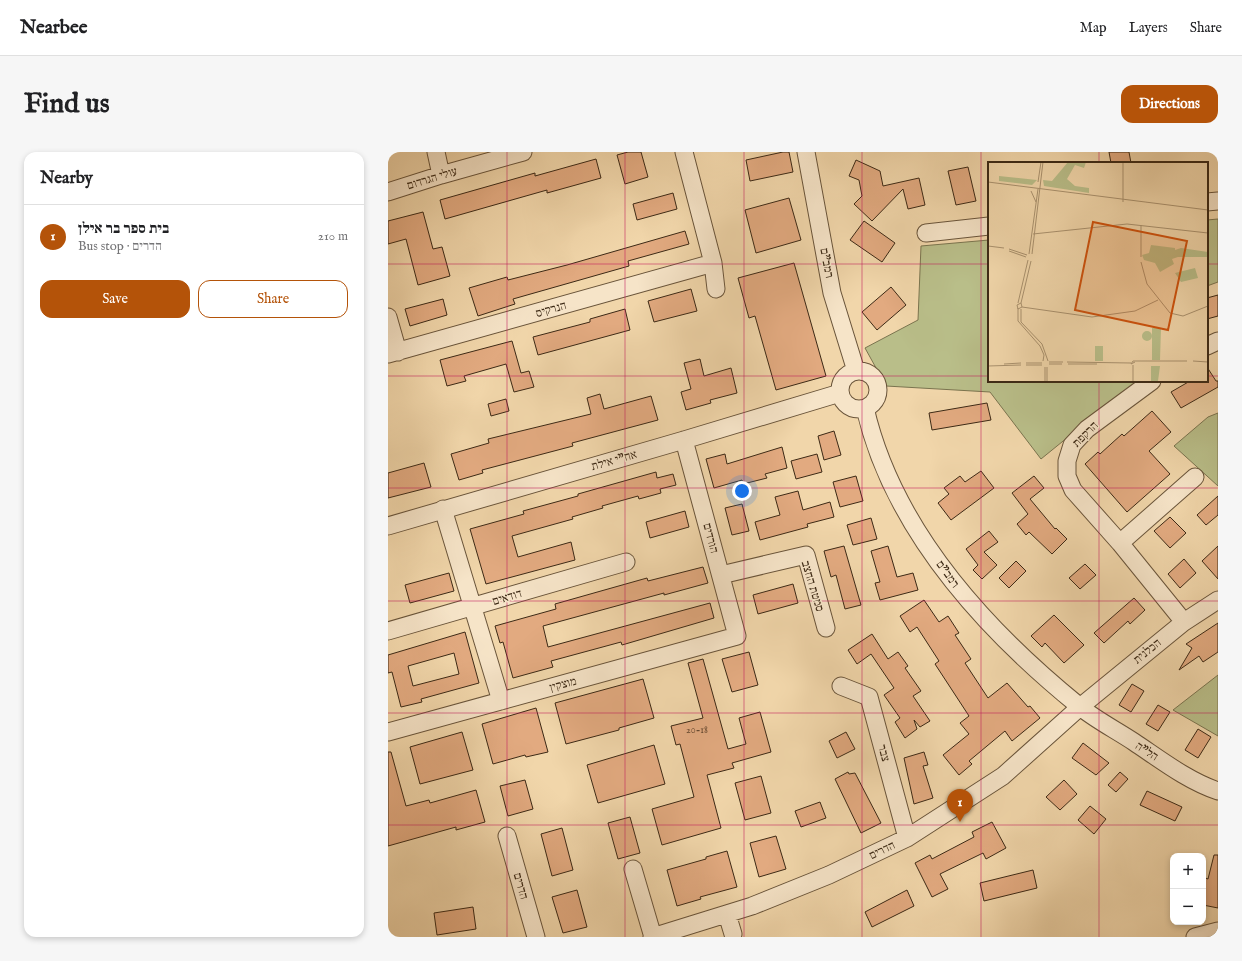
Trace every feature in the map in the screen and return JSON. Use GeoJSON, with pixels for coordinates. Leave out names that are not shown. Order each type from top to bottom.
{"type":"FeatureCollection","features":[{"type":"Feature","properties":{"kind":"street"},"geometry":{"type":"LineString","coordinates":[[436,152],[441,174]]}},
{"type":"Feature","properties":{"kind":"street","name":"עולי הגרדום"},"geometry":{"type":"LineString","coordinates":[[388,192],[441,174],[523,152]]}},
{"type":"Feature","properties":{"kind":"street"},"geometry":{"type":"LineString","coordinates":[[684,152],[713,263],[716,289]]}},
{"type":"Feature","properties":{"kind":"street","name":"רמב\"ם"},"geometry":{"type":"LineString","coordinates":[[806,152],[832,293],[856,371]]}},
{"type":"Feature","properties":{"kind":"street"},"geometry":{"type":"LineString","coordinates":[[1208,202],[1218,201]]}},
{"type":"Feature","properties":{"kind":"street"},"geometry":{"type":"LineString","coordinates":[[926,233],[988,226]]}},
{"type":"Feature","properties":{"kind":"street","name":"הנרקיס"},"geometry":{"type":"LineString","coordinates":[[393,353],[713,263]]}},
{"type":"Feature","properties":{"kind":"street"},"geometry":{"type":"LineString","coordinates":[[388,317],[393,353]]}},
{"type":"Feature","properties":{"kind":"street"},"geometry":{"type":"LineString","coordinates":[[1208,346],[1218,341]]}},
{"type":"Feature","properties":{"kind":"street"},"geometry":{"type":"LineString","coordinates":[[856,371],[865,372],[871,375],[878,387],[875,400],[865,408],[852,408],[846,404],[840,393],[841,383],[845,377],[856,371]]}},
{"type":"Feature","properties":{"kind":"street","name":"הרקפת"},"geometry":{"type":"LineString","coordinates":[[1151,382],[1087,429],[1072,445],[1066,461],[1067,476],[1073,490],[1120,543],[1184,622]]}},
{"type":"Feature","properties":{"kind":"street","name":"אח\"י אילת"},"geometry":{"type":"LineString","coordinates":[[388,526],[840,393]]}},
{"type":"Feature","properties":{"kind":"street","name":"רמב\"ם"},"geometry":{"type":"LineString","coordinates":[[865,408],[872,438],[885,473],[914,527],[954,585],[1012,646],[1080,706]]}},
{"type":"Feature","properties":{"kind":"street","name":"הורדים"},"geometry":{"type":"LineString","coordinates":[[684,440],[737,636]]}},
{"type":"Feature","properties":{"kind":"street"},"geometry":{"type":"LineString","coordinates":[[1120,543],[1195,477]]}},
{"type":"Feature","properties":{"kind":"street"},"geometry":{"type":"LineString","coordinates":[[443,509],[501,701]]}},
{"type":"Feature","properties":{"kind":"street","name":"סמטת החצב"},"geometry":{"type":"LineString","coordinates":[[721,575],[806,555],[826,628]]}},
{"type":"Feature","properties":{"kind":"street","name":"דודאים"},"geometry":{"type":"LineString","coordinates":[[388,631],[626,562]]}},
{"type":"Feature","properties":{"kind":"street","name":"הכלנית"},"geometry":{"type":"LineString","coordinates":[[1080,706],[1184,622],[1218,600]]}},
{"type":"Feature","properties":{"kind":"street","name":"מוצקין"},"geometry":{"type":"LineString","coordinates":[[388,732],[737,636]]}},
{"type":"Feature","properties":{"kind":"street","name":"צבר"},"geometry":{"type":"LineString","coordinates":[[841,686],[869,697],[907,838]]}},
{"type":"Feature","properties":{"kind":"street","name":"הל\"ה"},"geometry":{"type":"LineString","coordinates":[[1080,706],[1168,765],[1207,788],[1218,791]]}},
{"type":"Feature","properties":{"kind":"street","name":"הדרים"},"geometry":{"type":"LineString","coordinates":[[632,869],[653,937],[752,906],[829,875],[907,838],[1003,776],[1080,706]]}},
{"type":"Feature","properties":{"kind":"street","name":"הדרים"},"geometry":{"type":"LineString","coordinates":[[507,836],[536,937]]}},
{"type":"Feature","properties":{"kind":"street"},"geometry":{"type":"LineString","coordinates":[[727,914],[733,934]]}},
{"type":"Feature","properties":{"kind":"street"},"geometry":{"type":"LineString","coordinates":[[1195,937],[1218,931]]}},
{"type":"Feature","properties":{"kind":"green space"},"geometry":{"type":"Polygon","coordinates":[[[1218,219],[1218,282],[1208,286],[1208,220],[1218,219]]]}},
{"type":"Feature","properties":{"kind":"green space"},"geometry":{"type":"Polygon","coordinates":[[[988,240],[988,382],[1136,382],[1041,459],[990,392],[886,386],[865,348],[918,320],[921,246],[988,240]]]}},
{"type":"Feature","properties":{"kind":"green space"},"geometry":{"type":"Polygon","coordinates":[[[1218,413],[1218,486],[1174,446],[1208,417],[1218,413]]]}},
{"type":"Feature","properties":{"kind":"green space"},"geometry":{"type":"Polygon","coordinates":[[[1218,675],[1218,736],[1173,710],[1218,675]]]}},
{"type":"Feature","properties":{"kind":"building"},"geometry":{"type":"Polygon","coordinates":[[[628,152],[641,152],[648,177],[625,184],[617,155],[628,152]]]}},
{"type":"Feature","properties":{"kind":"building"},"geometry":{"type":"Polygon","coordinates":[[[789,152],[793,172],[750,181],[746,160],[789,152]]]}},
{"type":"Feature","properties":{"kind":"building"},"geometry":{"type":"Polygon","coordinates":[[[1109,152],[1129,152],[1131,162],[1111,162],[1109,152]]]}},
{"type":"Feature","properties":{"kind":"building"},"geometry":{"type":"Polygon","coordinates":[[[596,159],[601,178],[547,193],[547,190],[445,219],[440,200],[535,173],[535,176],[596,159]]]}},
{"type":"Feature","properties":{"kind":"building"},"geometry":{"type":"Polygon","coordinates":[[[856,160],[880,171],[883,186],[919,178],[925,205],[908,209],[903,189],[872,221],[854,204],[862,196],[859,180],[849,176],[856,160]]]}},
{"type":"Feature","properties":{"kind":"building"},"geometry":{"type":"Polygon","coordinates":[[[968,167],[976,201],[956,205],[948,171],[968,167]]]}},
{"type":"Feature","properties":{"kind":"building"},"geometry":{"type":"Polygon","coordinates":[[[673,193],[677,209],[637,220],[633,204],[673,193]]]}},
{"type":"Feature","properties":{"kind":"building"},"geometry":{"type":"Polygon","coordinates":[[[789,198],[801,240],[756,253],[745,210],[789,198]]]}},
{"type":"Feature","properties":{"kind":"building"},"geometry":{"type":"Polygon","coordinates":[[[423,212],[433,249],[442,247],[450,276],[418,285],[406,239],[388,244],[388,221],[423,212]]]}},
{"type":"Feature","properties":{"kind":"building"},"geometry":{"type":"Polygon","coordinates":[[[864,221],[895,243],[882,262],[850,240],[864,221]]]}},
{"type":"Feature","properties":{"kind":"building"},"geometry":{"type":"Polygon","coordinates":[[[685,231],[689,244],[628,261],[629,266],[513,299],[515,304],[478,316],[469,288],[507,277],[508,280],[567,265],[685,231]]]}},
{"type":"Feature","properties":{"kind":"building"},"geometry":{"type":"Polygon","coordinates":[[[794,263],[826,376],[776,390],[755,316],[749,318],[738,278],[794,263]]]}},
{"type":"Feature","properties":{"kind":"building"},"geometry":{"type":"Polygon","coordinates":[[[891,287],[906,305],[877,330],[862,312],[891,287]]]}},
{"type":"Feature","properties":{"kind":"building"},"geometry":{"type":"Polygon","coordinates":[[[691,289],[697,311],[654,322],[648,301],[691,289]]]}},
{"type":"Feature","properties":{"kind":"building"},"geometry":{"type":"Polygon","coordinates":[[[1218,295],[1218,316],[1208,319],[1208,298],[1218,295]]]}},
{"type":"Feature","properties":{"kind":"building"},"geometry":{"type":"Polygon","coordinates":[[[443,299],[447,315],[410,326],[405,309],[443,299]]]}},
{"type":"Feature","properties":{"kind":"building"},"geometry":{"type":"Polygon","coordinates":[[[625,309],[630,330],[538,355],[533,337],[590,322],[590,319],[625,309]]]}},
{"type":"Feature","properties":{"kind":"building"},"geometry":{"type":"Polygon","coordinates":[[[512,341],[521,373],[529,371],[534,387],[514,392],[506,364],[464,376],[466,381],[447,386],[440,360],[512,341]]]}},
{"type":"Feature","properties":{"kind":"building"},"geometry":{"type":"Polygon","coordinates":[[[700,359],[704,376],[731,368],[737,393],[710,400],[711,403],[686,410],[681,392],[691,389],[684,363],[700,359]]]}},
{"type":"Feature","properties":{"kind":"building"},"geometry":{"type":"Polygon","coordinates":[[[1208,369],[1216,381],[1218,381],[1218,387],[1181,408],[1171,392],[1188,382],[1208,382],[1208,369]]]}},
{"type":"Feature","properties":{"kind":"building"},"geometry":{"type":"Polygon","coordinates":[[[600,394],[604,409],[651,396],[658,420],[572,443],[573,446],[482,470],[483,473],[459,480],[451,454],[489,443],[488,439],[591,414],[587,398],[600,394]]]}},
{"type":"Feature","properties":{"kind":"building"},"geometry":{"type":"Polygon","coordinates":[[[506,399],[509,411],[491,416],[488,404],[506,399]]]}},
{"type":"Feature","properties":{"kind":"building"},"geometry":{"type":"Polygon","coordinates":[[[987,403],[991,420],[932,430],[929,413],[987,403]]]}},
{"type":"Feature","properties":{"kind":"building"},"geometry":{"type":"Polygon","coordinates":[[[1152,411],[1171,432],[1149,451],[1170,474],[1127,512],[1085,464],[1098,452],[1100,454],[1122,434],[1124,436],[1152,411]]]}},
{"type":"Feature","properties":{"kind":"building"},"geometry":{"type":"Polygon","coordinates":[[[834,431],[841,455],[824,460],[818,436],[834,431]]]}},
{"type":"Feature","properties":{"kind":"building"},"geometry":{"type":"Polygon","coordinates":[[[782,447],[787,468],[765,474],[767,478],[743,484],[742,480],[714,488],[706,459],[725,454],[727,464],[782,447]]]}},
{"type":"Feature","properties":{"kind":"building"},"geometry":{"type":"Polygon","coordinates":[[[817,454],[822,472],[796,479],[791,461],[817,454]]]}},
{"type":"Feature","properties":{"kind":"building"},"geometry":{"type":"Polygon","coordinates":[[[424,463],[431,487],[388,498],[388,473],[424,463]]]}},
{"type":"Feature","properties":{"kind":"building"},"geometry":{"type":"Polygon","coordinates":[[[981,471],[994,488],[951,520],[938,503],[949,494],[944,488],[960,476],[965,482],[981,471]]]}},
{"type":"Feature","properties":{"kind":"building"},"geometry":{"type":"Polygon","coordinates":[[[656,472],[657,478],[673,474],[676,485],[660,489],[661,493],[639,499],[638,496],[602,506],[603,508],[572,517],[573,519],[512,536],[518,557],[571,542],[575,560],[486,584],[470,529],[524,514],[523,511],[578,496],[578,494],[656,472]]]}},
{"type":"Feature","properties":{"kind":"building"},"geometry":{"type":"Polygon","coordinates":[[[856,476],[863,501],[840,507],[833,482],[856,476]]]}},
{"type":"Feature","properties":{"kind":"building"},"geometry":{"type":"Polygon","coordinates":[[[1034,476],[1044,488],[1030,499],[1055,529],[1056,528],[1067,539],[1052,554],[1029,532],[1026,535],[1017,524],[1028,514],[1012,493],[1034,476]]]}},
{"type":"Feature","properties":{"kind":"building"},"geometry":{"type":"Polygon","coordinates":[[[798,491],[803,510],[830,502],[834,517],[807,524],[808,527],[760,540],[755,522],[780,515],[775,497],[798,491]]]}},
{"type":"Feature","properties":{"kind":"building"},"geometry":{"type":"Polygon","coordinates":[[[1218,496],[1218,515],[1206,525],[1197,515],[1218,496]]]}},
{"type":"Feature","properties":{"kind":"building"},"geometry":{"type":"Polygon","coordinates":[[[742,504],[749,531],[732,535],[725,508],[742,504]]]}},
{"type":"Feature","properties":{"kind":"building"},"geometry":{"type":"Polygon","coordinates":[[[685,511],[689,527],[650,538],[646,522],[685,511]]]}},
{"type":"Feature","properties":{"kind":"building"},"geometry":{"type":"Polygon","coordinates":[[[1170,517],[1186,533],[1170,548],[1154,531],[1170,517]]]}},
{"type":"Feature","properties":{"kind":"building"},"geometry":{"type":"Polygon","coordinates":[[[871,518],[877,539],[853,545],[847,525],[871,518]]]}},
{"type":"Feature","properties":{"kind":"building"},"geometry":{"type":"Polygon","coordinates":[[[989,531],[998,542],[984,552],[997,565],[982,579],[973,570],[978,565],[966,549],[989,531]]]}},
{"type":"Feature","properties":{"kind":"building"},"geometry":{"type":"Polygon","coordinates":[[[844,546],[861,605],[845,609],[836,575],[831,577],[824,551],[844,546]]]}},
{"type":"Feature","properties":{"kind":"building"},"geometry":{"type":"Polygon","coordinates":[[[888,546],[897,577],[913,573],[918,590],[880,600],[875,583],[880,582],[871,551],[888,546]]]}},
{"type":"Feature","properties":{"kind":"building"},"geometry":{"type":"Polygon","coordinates":[[[1218,546],[1218,579],[1202,561],[1218,546]]]}},
{"type":"Feature","properties":{"kind":"building"},"geometry":{"type":"Polygon","coordinates":[[[1184,559],[1196,573],[1180,588],[1168,574],[1184,559]]]}},
{"type":"Feature","properties":{"kind":"building"},"geometry":{"type":"Polygon","coordinates":[[[1016,561],[1026,571],[1009,588],[999,578],[1016,561]]]}},
{"type":"Feature","properties":{"kind":"building"},"geometry":{"type":"Polygon","coordinates":[[[1085,564],[1096,575],[1080,589],[1069,578],[1085,564]]]}},
{"type":"Feature","properties":{"kind":"building"},"geometry":{"type":"Polygon","coordinates":[[[703,567],[708,583],[664,595],[664,593],[543,626],[548,647],[710,603],[714,618],[622,645],[621,642],[551,661],[553,667],[513,678],[503,642],[500,643],[495,626],[556,609],[555,604],[647,578],[648,581],[703,567]]]}},
{"type":"Feature","properties":{"kind":"building"},"geometry":{"type":"Polygon","coordinates":[[[449,573],[454,591],[410,603],[405,585],[449,573]]]}},
{"type":"Feature","properties":{"kind":"building"},"geometry":{"type":"Polygon","coordinates":[[[793,584],[798,603],[758,614],[753,595],[793,584]]]}},
{"type":"Feature","properties":{"kind":"building"},"geometry":{"type":"Polygon","coordinates":[[[1134,598],[1145,610],[1130,624],[1128,621],[1104,643],[1094,633],[1134,598]]]}},
{"type":"Feature","properties":{"kind":"building"},"geometry":{"type":"Polygon","coordinates":[[[924,600],[939,622],[948,616],[959,633],[955,635],[971,659],[965,663],[988,698],[1007,683],[1040,718],[1012,741],[1005,731],[969,761],[972,764],[959,775],[943,755],[969,734],[960,723],[969,716],[935,664],[939,661],[917,627],[910,632],[900,616],[924,600]]]}},
{"type":"Feature","properties":{"kind":"building"},"geometry":{"type":"Polygon","coordinates":[[[1054,615],[1084,645],[1064,663],[1045,643],[1042,647],[1031,636],[1054,615]]]}},
{"type":"Feature","properties":{"kind":"building"},"geometry":{"type":"Polygon","coordinates":[[[1218,623],[1218,652],[1203,662],[1199,656],[1179,670],[1192,648],[1186,644],[1218,623]]]}},
{"type":"Feature","properties":{"kind":"building"},"geometry":{"type":"Polygon","coordinates":[[[465,632],[479,683],[421,699],[422,702],[401,707],[392,672],[388,673],[388,655],[465,632]],[[454,653],[408,666],[413,686],[459,674],[454,653]]]}},
{"type":"Feature","properties":{"kind":"building"},"geometry":{"type":"Polygon","coordinates":[[[872,634],[888,659],[898,652],[908,666],[905,668],[921,691],[913,696],[930,721],[920,727],[914,720],[917,729],[905,738],[895,722],[900,718],[884,695],[894,688],[871,654],[857,664],[848,650],[872,634]]]}},
{"type":"Feature","properties":{"kind":"building"},"geometry":{"type":"Polygon","coordinates":[[[749,652],[758,685],[732,692],[722,659],[749,652]]]}},
{"type":"Feature","properties":{"kind":"building"},"geometry":{"type":"Polygon","coordinates":[[[703,659],[728,749],[746,744],[739,718],[760,712],[771,752],[732,763],[734,768],[707,775],[721,828],[662,845],[652,809],[694,797],[680,744],[676,745],[671,726],[703,718],[688,663],[703,659]]]}},
{"type":"Feature","properties":{"kind":"building"},"geometry":{"type":"Polygon","coordinates":[[[643,679],[654,718],[619,728],[619,730],[566,744],[555,703],[643,679]]]}},
{"type":"Feature","properties":{"kind":"building"},"geometry":{"type":"Polygon","coordinates":[[[1132,684],[1144,691],[1131,712],[1119,705],[1132,684]]]}},
{"type":"Feature","properties":{"kind":"building"},"geometry":{"type":"Polygon","coordinates":[[[1158,705],[1170,712],[1158,731],[1146,724],[1158,705]]]}},
{"type":"Feature","properties":{"kind":"building"},"geometry":{"type":"Polygon","coordinates":[[[536,708],[548,752],[526,757],[525,755],[493,764],[482,724],[536,708]]]}},
{"type":"Feature","properties":{"kind":"building"},"geometry":{"type":"Polygon","coordinates":[[[1198,729],[1211,737],[1198,758],[1185,750],[1198,729]]]}},
{"type":"Feature","properties":{"kind":"building"},"geometry":{"type":"Polygon","coordinates":[[[462,732],[473,770],[420,784],[410,747],[462,732]]]}},
{"type":"Feature","properties":{"kind":"building"},"geometry":{"type":"Polygon","coordinates":[[[846,732],[855,749],[837,758],[829,741],[846,732]]]}},
{"type":"Feature","properties":{"kind":"building"},"geometry":{"type":"Polygon","coordinates":[[[1083,743],[1109,763],[1096,775],[1072,758],[1083,743]]]}},
{"type":"Feature","properties":{"kind":"building"},"geometry":{"type":"Polygon","coordinates":[[[654,745],[665,784],[598,803],[587,765],[654,745]]]}},
{"type":"Feature","properties":{"kind":"building"},"geometry":{"type":"Polygon","coordinates":[[[388,752],[391,752],[406,806],[429,800],[430,803],[476,790],[485,822],[456,830],[456,827],[388,846],[388,752]]]}},
{"type":"Feature","properties":{"kind":"building"},"geometry":{"type":"Polygon","coordinates":[[[924,752],[928,765],[923,766],[933,798],[914,804],[904,758],[924,752]]]}},
{"type":"Feature","properties":{"kind":"building"},"geometry":{"type":"Polygon","coordinates":[[[848,772],[849,774],[855,773],[881,823],[861,833],[835,779],[848,772]]]}},
{"type":"Feature","properties":{"kind":"building"},"geometry":{"type":"Polygon","coordinates":[[[1120,772],[1128,779],[1116,792],[1108,785],[1120,772]]]}},
{"type":"Feature","properties":{"kind":"building"},"geometry":{"type":"Polygon","coordinates":[[[761,776],[771,813],[745,820],[735,783],[761,776]]]}},
{"type":"Feature","properties":{"kind":"building"},"geometry":{"type":"Polygon","coordinates":[[[525,780],[533,809],[508,816],[500,786],[525,780]]]}},
{"type":"Feature","properties":{"kind":"building"},"geometry":{"type":"Polygon","coordinates":[[[1064,780],[1077,794],[1060,810],[1046,797],[1064,780]]]}},
{"type":"Feature","properties":{"kind":"building"},"geometry":{"type":"Polygon","coordinates":[[[1147,791],[1182,807],[1175,821],[1140,805],[1147,791]]]}},
{"type":"Feature","properties":{"kind":"building"},"geometry":{"type":"Polygon","coordinates":[[[820,802],[826,818],[801,827],[795,811],[820,802]]]}},
{"type":"Feature","properties":{"kind":"building"},"geometry":{"type":"Polygon","coordinates":[[[1090,806],[1106,819],[1094,834],[1078,820],[1090,806]]]}},
{"type":"Feature","properties":{"kind":"building"},"geometry":{"type":"Polygon","coordinates":[[[630,817],[640,853],[618,859],[608,823],[630,817]]]}},
{"type":"Feature","properties":{"kind":"building"},"geometry":{"type":"Polygon","coordinates":[[[992,822],[1006,848],[986,859],[983,853],[940,874],[948,889],[932,897],[915,863],[930,855],[932,859],[974,837],[972,832],[992,822]]]}},
{"type":"Feature","properties":{"kind":"building"},"geometry":{"type":"Polygon","coordinates":[[[562,828],[573,870],[552,876],[541,834],[562,828]]]}},
{"type":"Feature","properties":{"kind":"building"},"geometry":{"type":"Polygon","coordinates":[[[776,836],[786,869],[759,877],[750,843],[776,836]]]}},
{"type":"Feature","properties":{"kind":"building"},"geometry":{"type":"Polygon","coordinates":[[[727,851],[737,887],[700,897],[701,899],[677,906],[667,870],[706,859],[706,857],[727,851]]]}},
{"type":"Feature","properties":{"kind":"building"},"geometry":{"type":"Polygon","coordinates":[[[1214,855],[1218,855],[1218,908],[1206,906],[1206,878],[1208,879],[1214,855]]]}},
{"type":"Feature","properties":{"kind":"building"},"geometry":{"type":"Polygon","coordinates":[[[1033,870],[1037,888],[984,901],[980,883],[1033,870]]]}},
{"type":"Feature","properties":{"kind":"building"},"geometry":{"type":"Polygon","coordinates":[[[577,890],[587,927],[563,933],[552,897],[577,890]]]}},
{"type":"Feature","properties":{"kind":"building"},"geometry":{"type":"Polygon","coordinates":[[[907,890],[914,906],[872,927],[865,912],[907,890]]]}},
{"type":"Feature","properties":{"kind":"building"},"geometry":{"type":"Polygon","coordinates":[[[473,907],[476,929],[437,935],[434,913],[473,907]]]}},
{"type":"Feature","properties":{"kind":"place","name":"בית ספר בר אילן"},"geometry":{"type":"Point","coordinates":[960,822]}}]}
